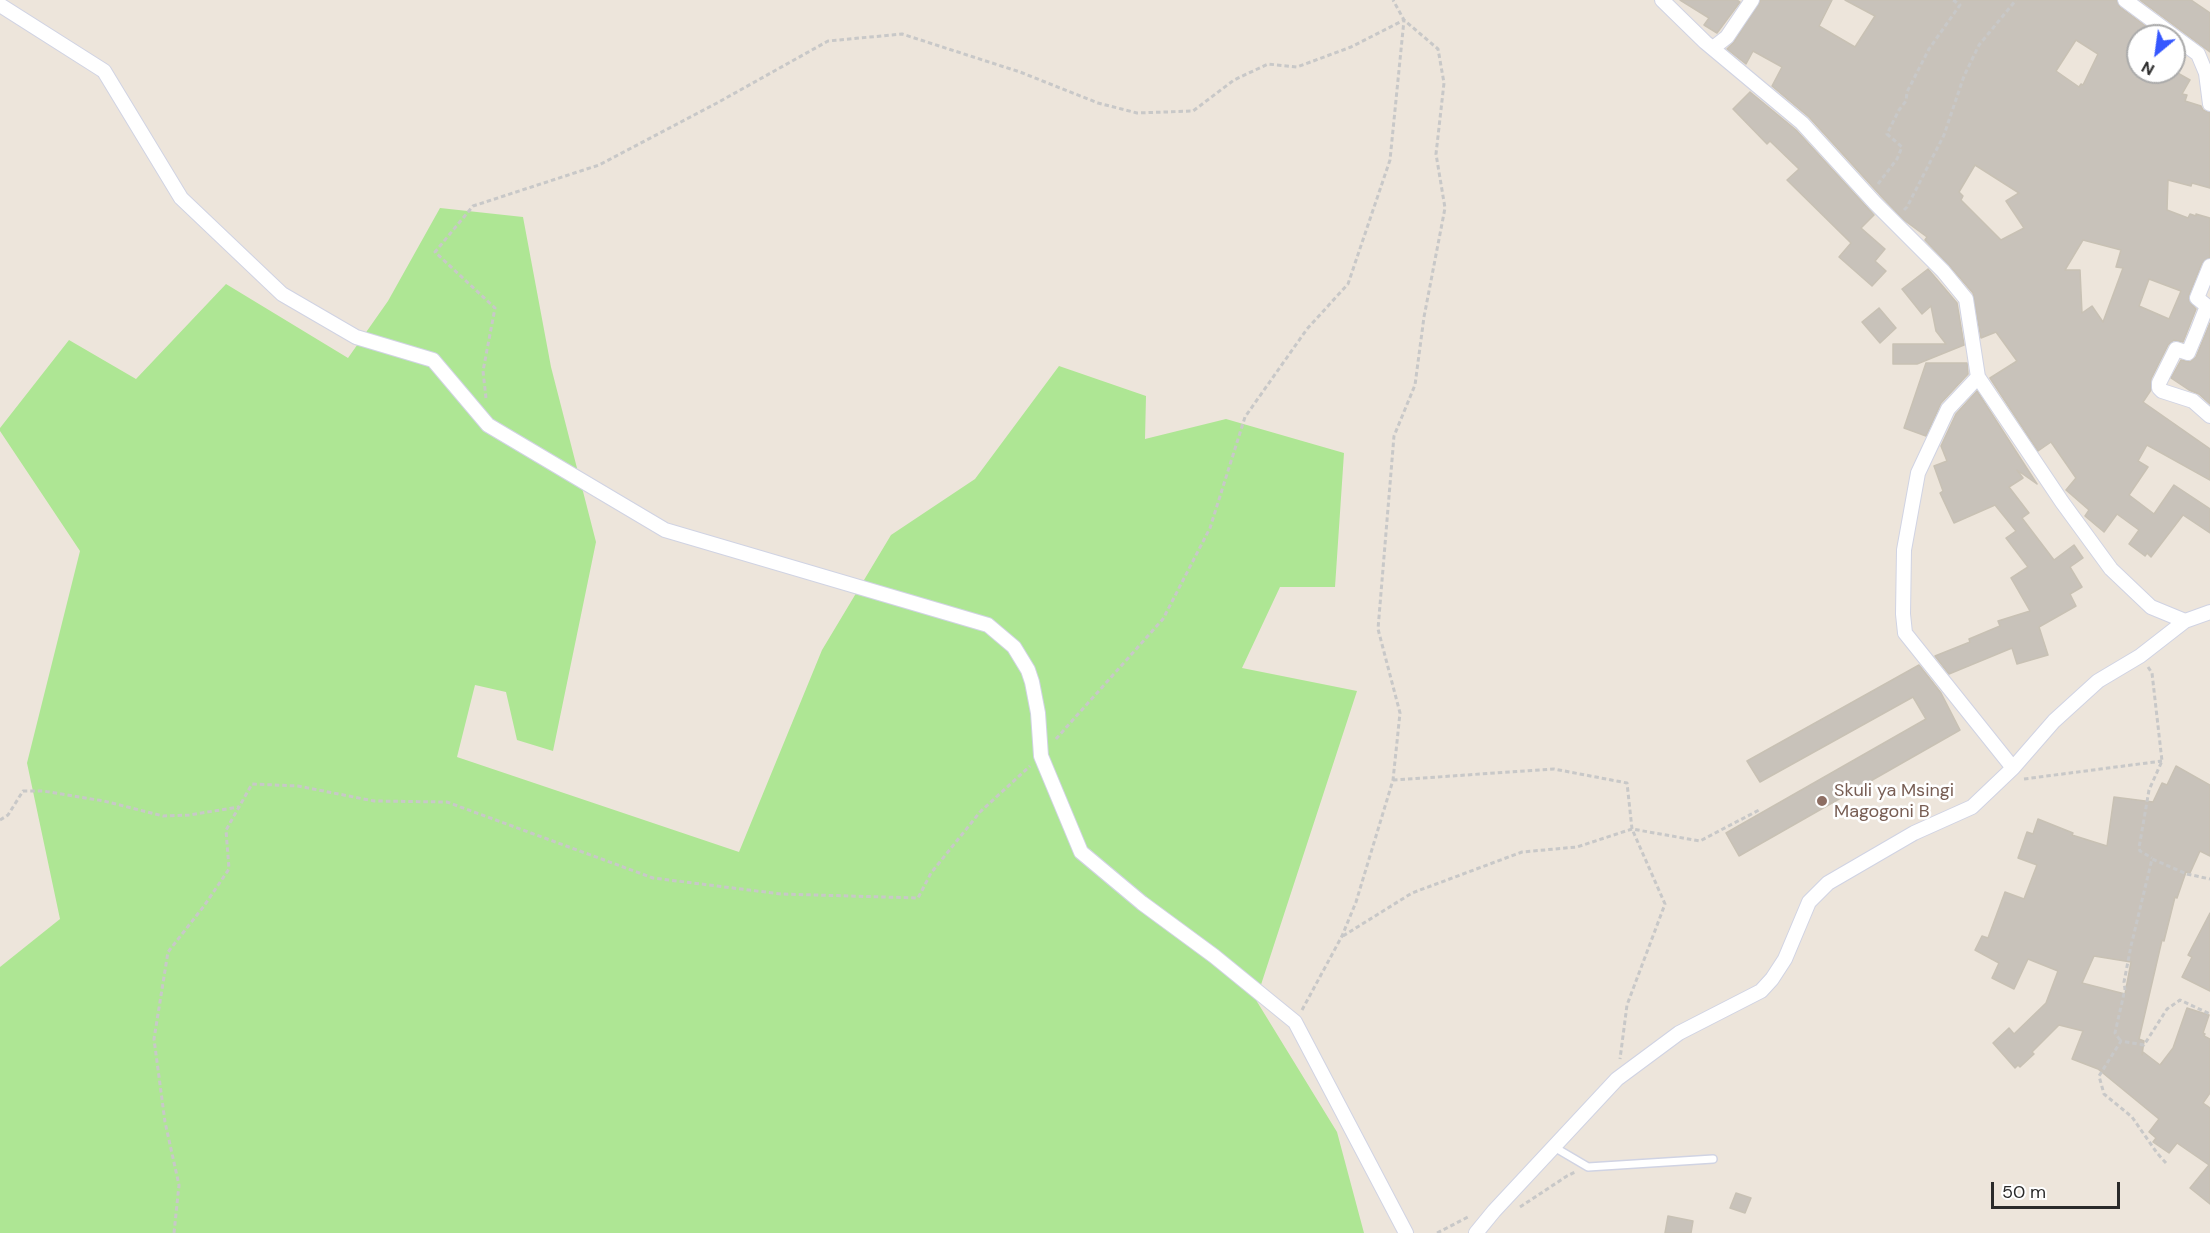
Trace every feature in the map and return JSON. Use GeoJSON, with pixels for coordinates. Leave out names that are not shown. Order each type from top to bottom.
{"type":"FeatureCollection","features":[{"type":"Feature","properties":{"kind":"street"},"geometry":{"type":"LineString","coordinates":[[1662,0],[1713,48],[1802,123],[1875,204],[1943,271],[1966,299],[1978,377],[2062,502],[2111,569],[2151,607],[2185,621]]}},
{"type":"Feature","properties":{"kind":"street"},"geometry":{"type":"LineString","coordinates":[[1713,48],[1727,37],[1752,0]]}},
{"type":"Feature","properties":{"kind":"street"},"geometry":{"type":"LineString","coordinates":[[2125,0],[2198,54],[2206,73],[2210,104]]}},
{"type":"Feature","properties":{"kind":"street"},"geometry":{"type":"LineString","coordinates":[[0,5],[104,71],[181,198],[282,294],[357,337],[433,360],[488,425],[664,530],[988,625],[1014,647],[1028,670],[1038,713],[1041,756],[1081,852],[1142,903],[1214,956],[1295,1022],[1406,1233]]}},
{"type":"Feature","properties":{"kind":"street"},"geometry":{"type":"LineString","coordinates":[[2210,266],[2197,298],[2207,306],[2192,343],[2188,352],[2176,349],[2159,383],[2162,391],[2193,401],[2210,416]]}},
{"type":"Feature","properties":{"kind":"street"},"geometry":{"type":"LineString","coordinates":[[1978,377],[1948,409],[1918,473],[1904,550],[1903,614],[1905,633],[2015,774]]}},
{"type":"Feature","properties":{"kind":"street"},"geometry":{"type":"LineString","coordinates":[[1476,1233],[1617,1079],[1679,1033],[1761,990],[1772,979],[1785,959],[1809,902],[1828,883],[1914,833],[1972,807],[2015,774],[2054,722],[2098,681],[2140,656],[2185,621],[2210,612]]}},
{"type":"Feature","properties":{"kind":"lane"},"geometry":{"type":"LineString","coordinates":[[1554,1147],[1587,1167],[1713,1159]]}},
{"type":"Feature","properties":{"kind":"path"},"geometry":{"type":"LineString","coordinates":[[1295,1022],[1342,936],[1356,902],[1393,780],[1400,713],[1378,629],[1394,436],[1415,385],[1424,317],[1445,208],[1436,154],[1444,83],[1438,49],[1404,20],[1393,0]]}},
{"type":"Feature","properties":{"kind":"path"},"geometry":{"type":"LineString","coordinates":[[1875,204],[1874,189],[1897,159],[1902,147],[1887,134],[1906,101],[1907,92],[1929,49],[1941,36],[1960,5],[1953,0]]}},
{"type":"Feature","properties":{"kind":"path"},"geometry":{"type":"LineString","coordinates":[[1892,221],[1907,207],[1944,135],[1964,76],[1979,45],[2016,0]]}},
{"type":"Feature","properties":{"kind":"path"},"geometry":{"type":"LineString","coordinates":[[488,425],[483,370],[495,308],[435,252],[473,206],[599,165],[828,41],[902,34],[1020,72],[1098,103],[1137,113],[1159,113],[1193,111],[1234,80],[1268,64],[1297,67],[1351,47],[1404,20]]}},
{"type":"Feature","properties":{"kind":"path"},"geometry":{"type":"LineString","coordinates":[[174,1233],[179,1185],[165,1122],[154,1039],[168,952],[229,869],[226,830],[252,784],[298,786],[374,801],[447,802],[653,878],[781,894],[918,898],[931,873],[980,812],[1041,756],[1163,619],[1210,528],[1245,417],[1306,329],[1348,284],[1390,160],[1404,20]]}},
{"type":"Feature","properties":{"kind":"path"},"geometry":{"type":"LineString","coordinates":[[2140,656],[2152,673],[2162,762],[2149,790],[2139,841],[2140,850],[2152,859],[2187,874],[2210,879]]}},
{"type":"Feature","properties":{"kind":"path"},"geometry":{"type":"LineString","coordinates":[[2015,774],[2162,762]]}},
{"type":"Feature","properties":{"kind":"path"},"geometry":{"type":"LineString","coordinates":[[1393,780],[1554,769],[1627,783],[1632,829],[1665,904],[1627,1005],[1617,1079]]}},
{"type":"Feature","properties":{"kind":"path"},"geometry":{"type":"LineString","coordinates":[[0,820],[9,815],[23,790],[104,801],[163,816],[189,815],[239,807]]}},
{"type":"Feature","properties":{"kind":"path"},"geometry":{"type":"LineString","coordinates":[[1342,936],[1412,893],[1522,852],[1577,847],[1632,829],[1700,841],[1759,810]]}},
{"type":"Feature","properties":{"kind":"path"},"geometry":{"type":"LineString","coordinates":[[2152,859],[2131,946],[2124,982],[2125,989],[2115,1033],[2121,1041],[2144,1045],[2167,1009],[2180,1000],[2210,1014]]}},
{"type":"Feature","properties":{"kind":"path"},"geometry":{"type":"LineString","coordinates":[[2121,1041],[2099,1076],[2104,1094],[2132,1117],[2166,1164]]}},
{"type":"Feature","properties":{"kind":"green space"},"geometry":{"type":"Polygon","coordinates":[[[440,208],[523,217],[551,367],[596,542],[553,751],[517,740],[506,692],[475,685],[457,757],[739,852],[822,650],[891,535],[975,479],[1059,366],[1146,396],[1145,439],[1226,419],[1344,453],[1335,587],[1280,587],[1242,668],[1357,691],[1256,1000],[1337,1132],[1364,1233],[0,1233],[0,967],[60,919],[27,763],[80,551],[0,428],[69,340],[136,379],[226,284],[348,358],[388,301],[440,208]]]}},
{"type":"Feature","properties":{"kind":"building"},"geometry":{"type":"Polygon","coordinates":[[[1680,0],[1737,0],[1740,2],[1717,33],[1704,25],[1709,18],[1680,0]]]}},
{"type":"Feature","properties":{"kind":"building"},"geometry":{"type":"Polygon","coordinates":[[[1761,0],[1832,0],[1819,26],[1855,47],[1875,16],[1845,0],[2116,0],[2120,7],[2143,24],[2126,24],[2126,84],[2186,84],[2186,78],[2190,80],[2182,94],[2187,95],[2185,101],[2201,106],[2203,110],[2210,113],[2210,188],[2168,180],[2167,210],[2188,218],[2190,214],[2196,216],[2196,214],[2210,218],[2210,257],[2202,263],[2189,295],[2189,301],[2196,309],[2183,342],[2174,340],[2168,345],[2151,379],[2151,390],[2143,402],[2210,449],[2210,480],[2147,445],[2138,461],[2148,467],[2129,495],[2154,514],[2174,485],[2210,509],[2210,533],[2183,515],[2151,557],[2147,553],[2145,556],[2129,544],[2139,530],[2117,514],[2104,532],[2085,516],[2089,510],[2066,490],[2076,478],[2051,442],[2038,451],[1990,378],[2017,361],[1996,332],[1981,338],[1973,293],[1925,240],[1927,237],[1904,220],[1809,117],[1772,86],[1782,67],[1753,51],[1746,64],[1727,49],[1761,0]],[[2076,40],[2056,71],[2079,87],[2083,85],[2098,54],[2076,40]],[[1975,165],[1959,192],[1963,196],[1961,200],[2001,240],[2024,228],[2006,201],[2019,193],[1975,165]],[[2083,240],[2065,270],[2080,270],[2082,313],[2092,306],[2103,322],[2123,268],[2116,267],[2121,250],[2083,240]],[[2149,279],[2139,306],[2169,319],[2181,291],[2149,279]]]}},
{"type":"Feature","properties":{"kind":"building"},"geometry":{"type":"Polygon","coordinates":[[[2140,0],[2191,0],[2210,13],[2210,52],[2186,34],[2186,24],[2172,24],[2140,0]]]}},
{"type":"Feature","properties":{"kind":"building"},"geometry":{"type":"Polygon","coordinates":[[[1750,92],[1796,130],[1874,215],[1861,228],[1885,249],[1875,261],[1886,271],[1872,286],[1839,257],[1851,243],[1787,180],[1799,169],[1770,141],[1767,144],[1733,109],[1750,92]]]}},
{"type":"Feature","properties":{"kind":"building"},"geometry":{"type":"Polygon","coordinates":[[[1928,269],[1957,303],[1964,345],[1917,364],[1893,364],[1893,344],[1946,344],[1936,331],[1931,306],[1922,314],[1902,289],[1928,269]]]}},
{"type":"Feature","properties":{"kind":"building"},"geometry":{"type":"Polygon","coordinates":[[[1879,308],[1896,328],[1880,343],[1862,322],[1879,308]]]}},
{"type":"Feature","properties":{"kind":"building"},"geometry":{"type":"Polygon","coordinates":[[[2210,323],[2210,404],[2199,394],[2171,378],[2181,360],[2190,362],[2196,357],[2210,323]]]}},
{"type":"Feature","properties":{"kind":"building"},"geometry":{"type":"Polygon","coordinates":[[[1926,363],[1967,363],[1968,374],[1941,403],[1926,436],[1904,428],[1926,363]]]}},
{"type":"Feature","properties":{"kind":"building"},"geometry":{"type":"Polygon","coordinates":[[[1977,391],[2037,484],[2017,470],[2023,478],[2009,487],[2029,513],[2022,518],[2054,560],[2074,545],[2083,558],[2070,567],[2082,587],[2070,594],[2076,606],[2039,627],[2048,655],[2017,664],[2012,648],[1949,674],[1935,656],[1970,642],[1969,639],[2000,626],[1998,621],[2030,611],[2011,578],[2028,567],[2006,538],[2016,531],[1995,505],[1954,523],[1940,493],[1943,491],[1934,466],[1947,461],[1941,446],[1956,414],[1977,391]]]}},
{"type":"Feature","properties":{"kind":"building"},"geometry":{"type":"Polygon","coordinates":[[[1919,665],[1941,693],[1960,730],[1739,856],[1726,833],[1926,719],[1913,697],[1760,782],[1747,761],[1919,665]]]}},
{"type":"Feature","properties":{"kind":"building"},"geometry":{"type":"Polygon","coordinates":[[[2176,766],[2210,785],[2210,856],[2200,851],[2190,873],[2186,872],[2177,898],[2175,897],[2164,941],[2162,940],[2139,1039],[2144,1041],[2142,1055],[2143,1052],[2160,1065],[2173,1048],[2187,1008],[2209,1015],[2203,1033],[2210,1039],[2210,1093],[2203,1103],[2210,1108],[2210,1204],[2190,1188],[2209,1165],[2177,1143],[2169,1153],[2153,1142],[2156,1138],[2149,1132],[2159,1119],[2098,1069],[2072,1059],[2083,1031],[2059,1025],[2032,1052],[2034,1054],[2020,1067],[2018,1065],[2015,1068],[1993,1043],[2009,1028],[2014,1034],[2046,1003],[2058,971],[2028,959],[2014,989],[1992,978],[1999,963],[1975,950],[1982,936],[1988,938],[2005,892],[2024,899],[2037,865],[2018,858],[2027,832],[2033,834],[2038,819],[2073,833],[2072,835],[2107,846],[2114,797],[2153,802],[2162,783],[2167,785],[2176,766]],[[2094,956],[2082,983],[2125,994],[2131,962],[2094,956]]]}},
{"type":"Feature","properties":{"kind":"building"},"geometry":{"type":"Polygon","coordinates":[[[2210,913],[2210,991],[2182,977],[2192,957],[2188,955],[2210,913]]]}},
{"type":"Feature","properties":{"kind":"building"},"geometry":{"type":"Polygon","coordinates":[[[1736,1193],[1751,1198],[1745,1213],[1730,1208],[1736,1193]]]}},
{"type":"Feature","properties":{"kind":"building"},"geometry":{"type":"Polygon","coordinates":[[[1668,1216],[1693,1221],[1691,1233],[1665,1233],[1668,1216]]]}},
{"type":"Feature","properties":{"kind":"place","name":"Skuli ya Msingi Magogoni B"},"geometry":{"type":"Point","coordinates":[1822,801]}}]}
